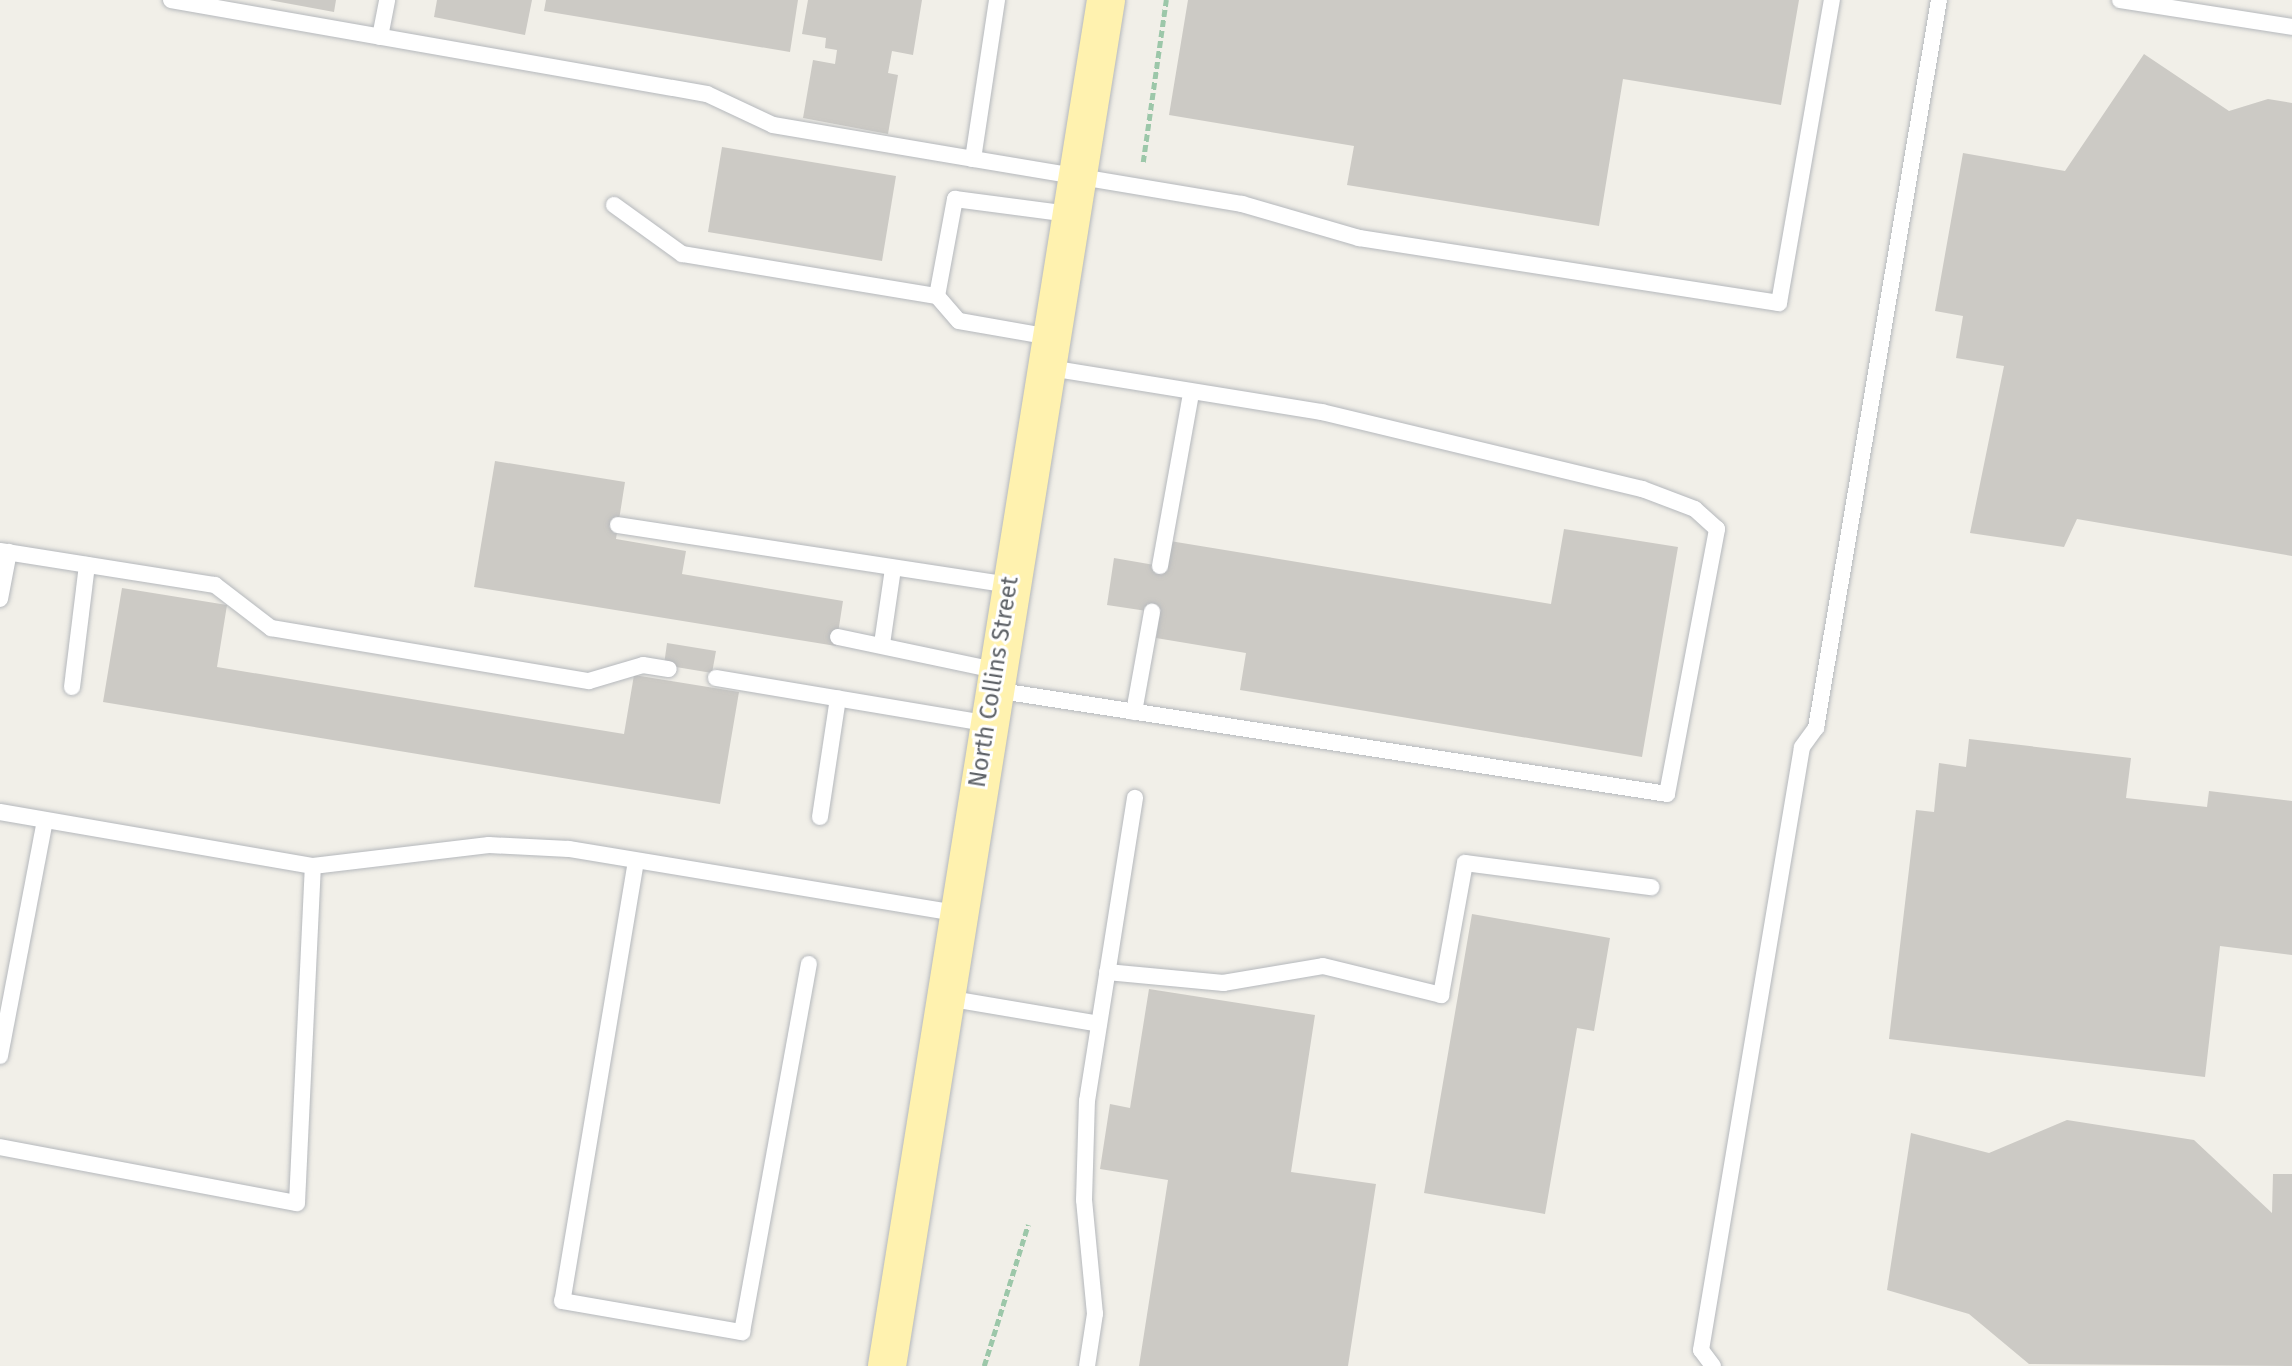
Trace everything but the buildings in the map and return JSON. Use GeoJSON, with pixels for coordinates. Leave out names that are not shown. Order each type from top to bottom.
{"type":"FeatureCollection","features":[{"type":"Feature","properties":{"kind":"main road","name":"North Collins Street"},"geometry":{"type":"LineString","coordinates":[[887,1366],[991,694],[1106,0]]}},
{"type":"Feature","properties":{"kind":"lane"},"geometry":{"type":"LineString","coordinates":[[171,0],[707,94],[773,125],[1242,204],[1359,238],[1779,303],[1832,0]]}},
{"type":"Feature","properties":{"kind":"lane"},"geometry":{"type":"LineString","coordinates":[[380,37],[387,0]]}},
{"type":"Feature","properties":{"kind":"lane"},"geometry":{"type":"LineString","coordinates":[[973,159],[997,0]]}},
{"type":"Feature","properties":{"kind":"lane"},"geometry":{"type":"LineString","coordinates":[[1713,1366],[1701,1350],[1802,747],[1816,728],[1939,0]]}},
{"type":"Feature","properties":{"kind":"lane"},"geometry":{"type":"LineString","coordinates":[[2120,0],[2292,27]]}},
{"type":"Feature","properties":{"kind":"lane"},"geometry":{"type":"LineString","coordinates":[[937,296],[955,199],[1069,214]]}},
{"type":"Feature","properties":{"kind":"lane"},"geometry":{"type":"LineString","coordinates":[[614,205],[682,254],[937,296],[960,321],[1048,352],[1191,394],[1322,412],[1642,489],[1695,509],[1717,529],[1667,794],[1134,712],[991,694],[838,698],[716,678]]}},
{"type":"Feature","properties":{"kind":"lane"},"geometry":{"type":"LineString","coordinates":[[1160,566],[1191,394]]}},
{"type":"Feature","properties":{"kind":"lane"},"geometry":{"type":"LineString","coordinates":[[618,524],[1009,585]]}},
{"type":"Feature","properties":{"kind":"lane"},"geometry":{"type":"LineString","coordinates":[[0,599],[5,552],[215,586],[271,628],[589,681],[643,665],[669,670]]}},
{"type":"Feature","properties":{"kind":"lane"},"geometry":{"type":"LineString","coordinates":[[72,687],[88,565]]}},
{"type":"Feature","properties":{"kind":"lane"},"geometry":{"type":"LineString","coordinates":[[882,644],[893,569]]}},
{"type":"Feature","properties":{"kind":"lane"},"geometry":{"type":"LineString","coordinates":[[1134,712],[1152,612]]}},
{"type":"Feature","properties":{"kind":"lane"},"geometry":{"type":"LineString","coordinates":[[838,637],[882,644],[991,694]]}},
{"type":"Feature","properties":{"kind":"lane"},"geometry":{"type":"LineString","coordinates":[[820,817],[838,698]]}},
{"type":"Feature","properties":{"kind":"lane"},"geometry":{"type":"LineString","coordinates":[[1087,1366],[1095,1314],[1084,1200],[1087,1101],[1135,798]]}},
{"type":"Feature","properties":{"kind":"lane"},"geometry":{"type":"LineString","coordinates":[[0,812],[313,866],[489,845],[636,860],[957,913]]}},
{"type":"Feature","properties":{"kind":"lane"},"geometry":{"type":"LineString","coordinates":[[0,1056],[45,820]]}},
{"type":"Feature","properties":{"kind":"lane"},"geometry":{"type":"LineString","coordinates":[[636,860],[562,1301],[741,1332],[808,964]]}},
{"type":"Feature","properties":{"kind":"lane"},"geometry":{"type":"LineString","coordinates":[[1107,972],[1223,983],[1324,966],[1441,995],[1465,863],[1651,887]]}},
{"type":"Feature","properties":{"kind":"lane"},"geometry":{"type":"LineString","coordinates":[[0,1147],[297,1203],[313,866]]}},
{"type":"Feature","properties":{"kind":"lane"},"geometry":{"type":"LineString","coordinates":[[944,998],[1099,1024]]}},
{"type":"Feature","properties":{"kind":"path"},"geometry":{"type":"LineString","coordinates":[[1139,187],[1166,0]]}},
{"type":"Feature","properties":{"kind":"path"},"geometry":{"type":"LineString","coordinates":[[984,1366],[1028,1225]]}}]}
